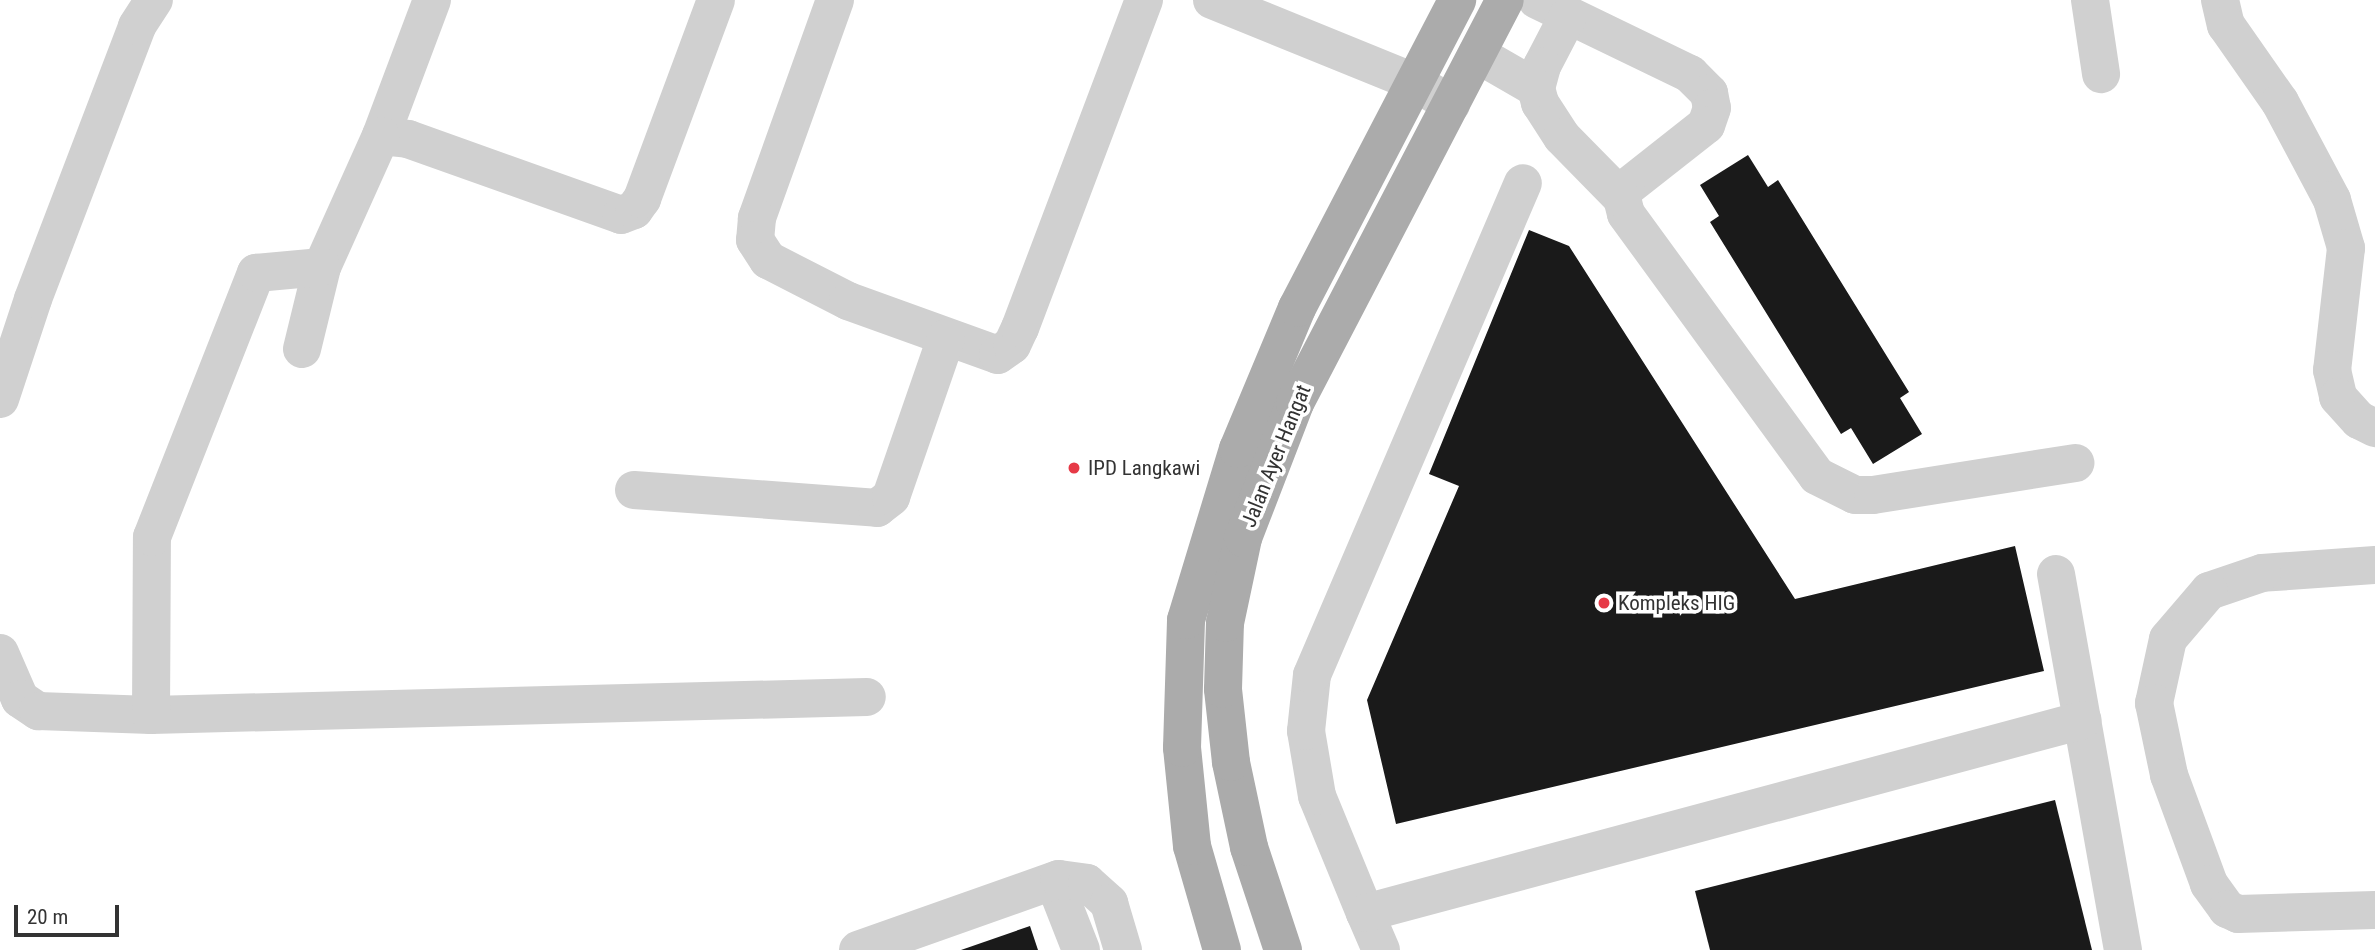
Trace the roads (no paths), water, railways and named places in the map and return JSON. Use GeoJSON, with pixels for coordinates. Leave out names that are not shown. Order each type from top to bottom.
{"type":"FeatureCollection","features":[{"type":"Feature","properties":{"kind":"main road","name":"Jalan Ayer Hangat"},"geometry":{"type":"LineString","coordinates":[[1222,950],[1192,846],[1182,748],[1186,620],[1238,449],[1292,321],[1457,0]]}},
{"type":"Feature","properties":{"kind":"main road","name":"Jalan Ayer Hangat"},"geometry":{"type":"LineString","coordinates":[[1283,950],[1249,847],[1231,762],[1223,689],[1225,623],[1243,538],[1295,402],[1505,0]]}},
{"type":"Feature","properties":{"kind":"street"},"geometry":{"type":"LineString","coordinates":[[0,399],[33,299],[137,26],[154,0]]}},
{"type":"Feature","properties":{"kind":"street"},"geometry":{"type":"LineString","coordinates":[[302,349],[323,267],[381,136],[432,0]]}},
{"type":"Feature","properties":{"kind":"street"},"geometry":{"type":"LineString","coordinates":[[381,136],[408,139],[621,215],[634,210],[642,199],[716,0]]}},
{"type":"Feature","properties":{"kind":"street"},"geometry":{"type":"LineString","coordinates":[[835,0],[757,218],[755,240],[768,260],[848,301],[998,355],[1012,345],[1144,0]]}},
{"type":"Feature","properties":{"kind":"street"},"geometry":{"type":"LineString","coordinates":[[1212,0],[1416,83],[1451,104]]}},
{"type":"Feature","properties":{"kind":"street"},"geometry":{"type":"LineString","coordinates":[[2090,0],[2101,74]]}},
{"type":"Feature","properties":{"kind":"street"},"geometry":{"type":"LineString","coordinates":[[2220,0],[2226,25],[2280,102],[2332,200],[2346,248],[2332,370],[2338,397],[2359,420],[2375,428]]}},
{"type":"Feature","properties":{"kind":"street"},"geometry":{"type":"LineString","coordinates":[[1536,89],[1553,8],[1690,74],[1709,93],[1712,108],[1706,125],[1626,188],[1622,198]]}},
{"type":"Feature","properties":{"kind":"street"},"geometry":{"type":"LineString","coordinates":[[1478,54],[1536,89],[1562,138],[1622,198],[1626,215],[1817,476],[1855,495],[1873,495],[2075,463]]}},
{"type":"Feature","properties":{"kind":"street"},"geometry":{"type":"LineString","coordinates":[[1381,950],[1317,796],[1306,731],[1312,675],[1524,183]]}},
{"type":"Feature","properties":{"kind":"street"},"geometry":{"type":"LineString","coordinates":[[151,715],[152,537],[256,273],[323,267]]}},
{"type":"Feature","properties":{"kind":"street"},"geometry":{"type":"LineString","coordinates":[[634,490],[877,508],[891,497],[946,338]]}},
{"type":"Feature","properties":{"kind":"street"},"geometry":{"type":"LineString","coordinates":[[2374,918],[2238,914],[2227,909],[2209,884],[2169,775],[2154,703],[2168,639],[2209,591],[2262,573],[2375,565]]}},
{"type":"Feature","properties":{"kind":"street"},"geometry":{"type":"LineString","coordinates":[[2056,574],[2123,950]]}},
{"type":"Feature","properties":{"kind":"street"},"geometry":{"type":"LineString","coordinates":[[0,653],[20,699],[38,711],[151,715],[867,696]]}},
{"type":"Feature","properties":{"kind":"street"},"geometry":{"type":"LineString","coordinates":[[1365,913],[2083,720]]}},
{"type":"Feature","properties":{"kind":"street"},"geometry":{"type":"LineString","coordinates":[[1054,881],[1081,950]]}},
{"type":"Feature","properties":{"kind":"street"},"geometry":{"type":"LineString","coordinates":[[858,950],[1054,881],[1087,883],[1101,894],[1109,903],[1123,950]]}},
{"type":"Feature","properties":{"kind":"place","name":"IPD Langkawi"},"geometry":{"type":"Point","coordinates":[1074,468]}},
{"type":"Feature","properties":{"kind":"place","name":"Kompleks HIG"},"geometry":{"type":"Point","coordinates":[1604,603]}}]}
